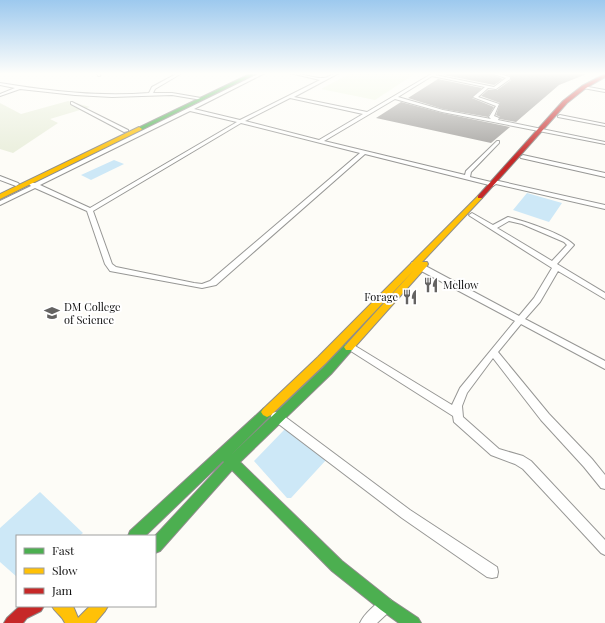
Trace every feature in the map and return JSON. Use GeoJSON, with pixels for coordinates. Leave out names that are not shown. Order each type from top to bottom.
{"type":"FeatureCollection","features":[{"type":"Feature","properties":{"kind":"main road"},"geometry":{"type":"LineString","coordinates":[[0,192],[189,102]]}},
{"type":"Feature","properties":{"kind":"main road"},"geometry":{"type":"LineString","coordinates":[[0,197],[32,184],[190,102]]}},
{"type":"Feature","properties":{"kind":"main road"},"geometry":{"type":"LineString","coordinates":[[156,545],[232,462],[279,418],[349,346],[418,265],[472,215],[496,184],[567,103]]}},
{"type":"Feature","properties":{"kind":"main road"},"geometry":{"type":"LineString","coordinates":[[136,535],[322,360],[418,265],[524,157],[543,130],[560,116],[567,103]]}},
{"type":"Feature","properties":{"kind":"main road"},"geometry":{"type":"LineString","coordinates":[[222,453],[337,566],[386,606],[413,623]]}},
{"type":"Feature","properties":{"kind":"main road"},"geometry":{"type":"LineString","coordinates":[[12,623],[22,613],[34,607]]}},
{"type":"Feature","properties":{"kind":"main road"},"geometry":{"type":"LineString","coordinates":[[62,607],[67,610],[73,623]]}},
{"type":"Feature","properties":{"kind":"main road"},"geometry":{"type":"LineString","coordinates":[[84,623],[99,607]]}},
{"type":"Feature","properties":{"kind":"street"},"geometry":{"type":"LineString","coordinates":[[0,203],[32,184],[203,102]]}},
{"type":"Feature","properties":{"kind":"street"},"geometry":{"type":"LineString","coordinates":[[90,210],[240,122],[280,102]]}},
{"type":"Feature","properties":{"kind":"street"},"geometry":{"type":"LineString","coordinates":[[314,102],[367,113]]}},
{"type":"Feature","properties":{"kind":"street"},"geometry":{"type":"LineString","coordinates":[[320,142],[385,102]]}},
{"type":"Feature","properties":{"kind":"street"},"geometry":{"type":"LineString","coordinates":[[411,102],[442,111],[605,143]]}},
{"type":"Feature","properties":{"kind":"street"},"geometry":{"type":"LineString","coordinates":[[490,102],[498,105],[492,118],[543,130]]}},
{"type":"Feature","properties":{"kind":"street"},"geometry":{"type":"LineString","coordinates":[[72,103],[126,131]]}},
{"type":"Feature","properties":{"kind":"street"},"geometry":{"type":"LineString","coordinates":[[189,109],[467,178],[605,208]]}},
{"type":"Feature","properties":{"kind":"street"},"geometry":{"type":"LineString","coordinates":[[560,116],[605,126]]}},
{"type":"Feature","properties":{"kind":"street"},"geometry":{"type":"LineString","coordinates":[[467,178],[468,172],[497,142]]}},
{"type":"Feature","properties":{"kind":"street"},"geometry":{"type":"LineString","coordinates":[[32,184],[90,210],[109,264],[113,269],[194,285],[208,285],[213,283],[229,270],[364,152]]}},
{"type":"Feature","properties":{"kind":"street"},"geometry":{"type":"LineString","coordinates":[[524,157],[605,175]]}},
{"type":"Feature","properties":{"kind":"street"},"geometry":{"type":"LineString","coordinates":[[0,178],[16,184]]}},
{"type":"Feature","properties":{"kind":"street"},"geometry":{"type":"LineString","coordinates":[[472,215],[605,296]]}},
{"type":"Feature","properties":{"kind":"street"},"geometry":{"type":"LineString","coordinates":[[492,228],[508,219],[524,223],[566,241],[571,245],[553,264]]}},
{"type":"Feature","properties":{"kind":"street"},"geometry":{"type":"LineString","coordinates":[[553,264],[556,268],[537,300],[493,352],[463,391],[457,406],[458,419],[495,452],[502,455],[513,456],[527,465],[605,549]]}},
{"type":"Feature","properties":{"kind":"street"},"geometry":{"type":"LineString","coordinates":[[418,265],[605,365]]}},
{"type":"Feature","properties":{"kind":"street"},"geometry":{"type":"LineString","coordinates":[[349,346],[457,413]]}},
{"type":"Feature","properties":{"kind":"street"},"geometry":{"type":"LineString","coordinates":[[493,352],[545,417],[588,463],[605,484]]}},
{"type":"Feature","properties":{"kind":"street"},"geometry":{"type":"LineString","coordinates":[[269,410],[406,514],[492,572]]}},
{"type":"Feature","properties":{"kind":"street"},"geometry":{"type":"LineString","coordinates":[[367,623],[386,606]]}},
{"type":"Feature","properties":{"kind":"green space"},"geometry":{"type":"Polygon","coordinates":[[[64,102],[72,102],[90,107],[50,119],[58,123],[13,153],[0,149],[0,103],[21,114],[64,102]]]}},
{"type":"Feature","properties":{"kind":"water"},"geometry":{"type":"Polygon","coordinates":[[[114,160],[124,164],[91,180],[81,175],[114,160]]]}},
{"type":"Feature","properties":{"kind":"water"},"geometry":{"type":"Polygon","coordinates":[[[527,193],[562,203],[549,222],[513,210],[527,193]]]}},
{"type":"Feature","properties":{"kind":"water"},"geometry":{"type":"Polygon","coordinates":[[[285,429],[327,459],[291,498],[287,498],[254,461],[285,429]]]}},
{"type":"Feature","properties":{"kind":"water"},"geometry":{"type":"Polygon","coordinates":[[[40,492],[83,533],[80,535],[16,535],[16,576],[0,562],[0,528],[40,492]]]}},
{"type":"Feature","properties":{"kind":"building"},"geometry":{"type":"Polygon","coordinates":[[[401,102],[442,113],[510,127],[491,143],[376,118],[401,102]]]}},
{"type":"Feature","properties":{"kind":"building"},"geometry":{"type":"Polygon","coordinates":[[[421,102],[482,102],[494,107],[488,117],[443,109],[421,102]]]}},
{"type":"Feature","properties":{"kind":"building"},"geometry":{"type":"Polygon","coordinates":[[[497,102],[539,102],[516,122],[500,119],[500,117],[496,115],[500,103],[497,102]]]}},
{"type":"Feature","properties":{"kind":"traffic: fast"},"geometry":{"type":"LineString","coordinates":[[139,129],[195,102]]}},
{"type":"Feature","properties":{"kind":"traffic: fast"},"geometry":{"type":"LineString","coordinates":[[156,545],[232,462],[327,371],[349,347]]}},
{"type":"Feature","properties":{"kind":"traffic: fast"},"geometry":{"type":"LineString","coordinates":[[136,535],[267,412]]}},
{"type":"Feature","properties":{"kind":"traffic: fast"},"geometry":{"type":"LineString","coordinates":[[227,457],[337,566],[386,605],[413,623]]}},
{"type":"Feature","properties":{"kind":"traffic: slow"},"geometry":{"type":"LineString","coordinates":[[0,197],[139,129]]}},
{"type":"Feature","properties":{"kind":"traffic: slow"},"geometry":{"type":"LineString","coordinates":[[267,412],[322,360],[480,197]]}},
{"type":"Feature","properties":{"kind":"traffic: slow"},"geometry":{"type":"LineString","coordinates":[[349,347],[424,264]]}},
{"type":"Feature","properties":{"kind":"traffic: slow"},"geometry":{"type":"LineString","coordinates":[[62,607],[67,610],[73,623]]}},
{"type":"Feature","properties":{"kind":"traffic: slow"},"geometry":{"type":"LineString","coordinates":[[84,623],[99,607]]}},
{"type":"Feature","properties":{"kind":"traffic: jam"},"geometry":{"type":"LineString","coordinates":[[480,197],[565,102]]}},
{"type":"Feature","properties":{"kind":"traffic: jam"},"geometry":{"type":"LineString","coordinates":[[12,623],[22,613],[34,607]]}},
{"type":"Feature","properties":{"kind":"place","name":"Mellow"},"geometry":{"type":"Point","coordinates":[431,285]}},
{"type":"Feature","properties":{"kind":"place","name":"Forage"},"geometry":{"type":"Point","coordinates":[410,297]}},
{"type":"Feature","properties":{"kind":"place","name":"DM College of Science"},"geometry":{"type":"Point","coordinates":[52,313]}}]}
